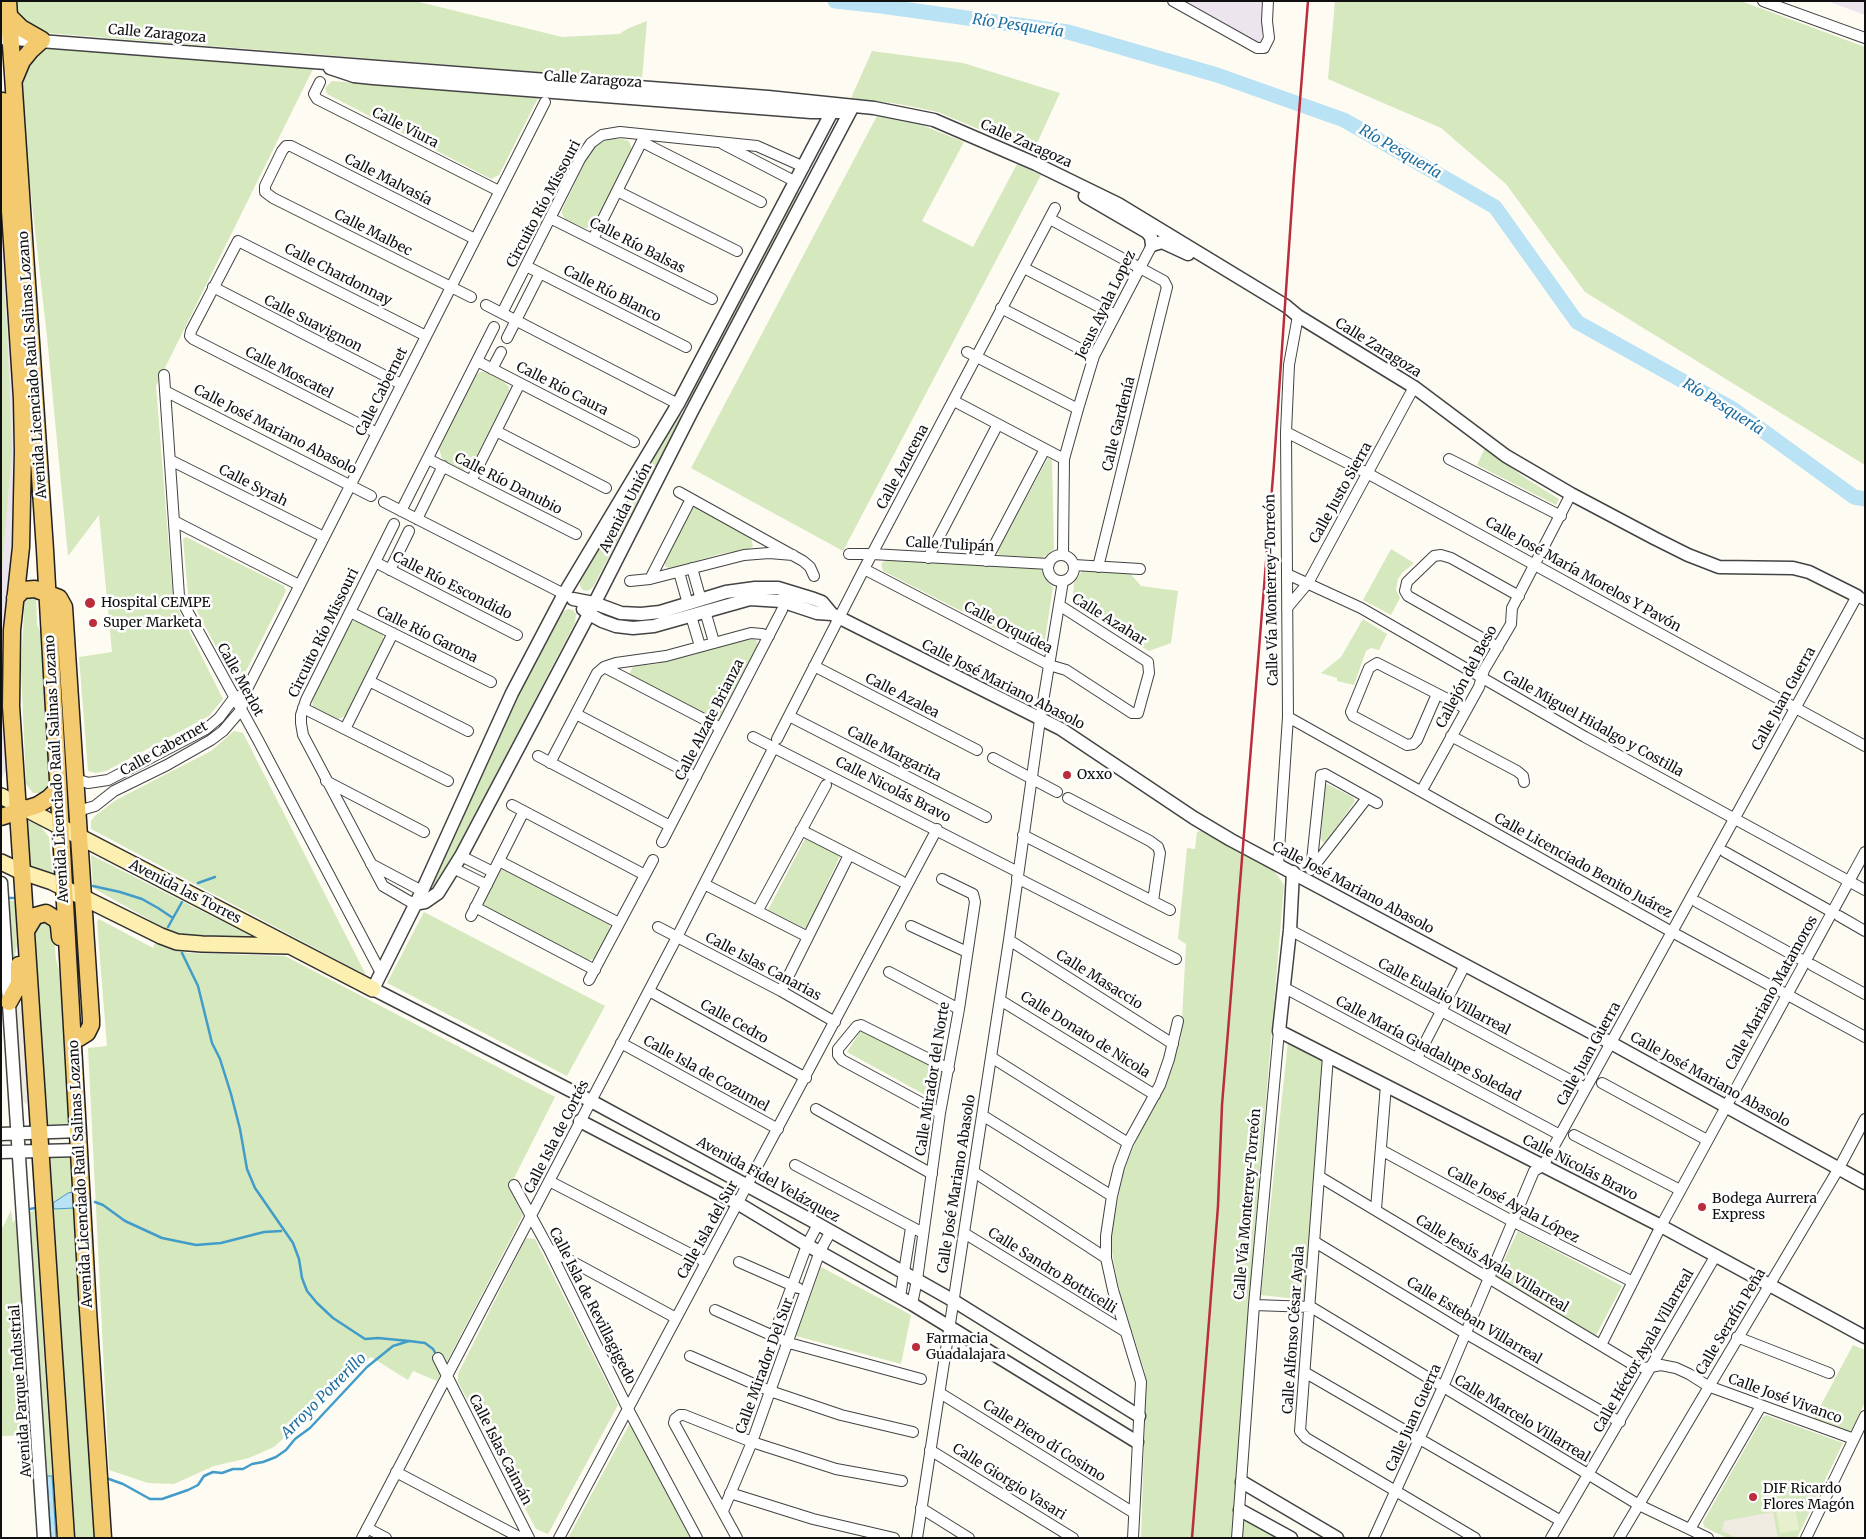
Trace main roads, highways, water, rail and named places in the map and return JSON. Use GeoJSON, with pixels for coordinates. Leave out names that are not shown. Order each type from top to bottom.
{"type":"FeatureCollection","features":[{"type":"Feature","properties":{"kind":"main road","name":"Avenida Licenciado Raúl Salinas Lozano"},"geometry":{"type":"LineString","coordinates":[[8,8],[6,38],[13,82],[45,550],[88,1310],[103,1538]]}},
{"type":"Feature","properties":{"kind":"main road"},"geometry":{"type":"LineString","coordinates":[[8,8],[20,28],[42,40],[22,61],[13,82]]}},
{"type":"Feature","properties":{"kind":"main road","name":"Avenida Licenciado Raúl Salinas Lozano"},"geometry":{"type":"LineString","coordinates":[[1,64],[23,442],[21,547],[10,670],[12,807],[22,872],[66,1538]]}},
{"type":"Feature","properties":{"kind":"main road"},"geometry":{"type":"LineString","coordinates":[[15,598],[25,589],[35,589],[59,598],[64,607],[92,1022],[87,1033],[80,1038],[74,1039]]}},
{"type":"Feature","properties":{"kind":"main road"},"geometry":{"type":"LineString","coordinates":[[12,807],[44,802],[58,789]]}},
{"type":"Feature","properties":{"kind":"main road"},"geometry":{"type":"LineString","coordinates":[[12,807],[80,838]]}},
{"type":"Feature","properties":{"kind":"main road","name":"Avenida las Torres"},"geometry":{"type":"LineString","coordinates":[[80,838],[373,989]]}},
{"type":"Feature","properties":{"kind":"main road"},"geometry":{"type":"LineString","coordinates":[[1,862],[84,898]]}},
{"type":"Feature","properties":{"kind":"main road","name":"Avenida las Torres"},"geometry":{"type":"LineString","coordinates":[[84,898],[177,942],[290,946]]}},
{"type":"Feature","properties":{"kind":"main road"},"geometry":{"type":"LineString","coordinates":[[9,1002],[19,984],[19,958],[26,937],[33,918],[40,914],[49,914],[57,920],[64,968],[70,983]]}},
{"type":"Feature","properties":{"kind":"water"},"geometry":{"type":"Polygon","coordinates":[[[73,1192],[74,1208],[54,1209],[53,1203],[68,1193],[73,1192]]]}},
{"type":"Feature","properties":{"kind":"water"},"geometry":{"type":"Polygon","coordinates":[[[47,1476],[52,1476],[56,1538],[51,1538],[47,1476]]]}},
{"type":"Feature","properties":{"kind":"waterway","name":"Río Pesquería"},"geometry":{"type":"LineString","coordinates":[[835,1],[1068,32],[1217,75],[1344,120],[1495,207],[1577,322],[1733,409],[1854,497],[1865,499]]}},
{"type":"Feature","properties":{"kind":"waterway"},"geometry":{"type":"LineString","coordinates":[[198,883],[215,877]]}},
{"type":"Feature","properties":{"kind":"waterway"},"geometry":{"type":"LineString","coordinates":[[93,886],[142,899],[173,918]]}},
{"type":"Feature","properties":{"kind":"waterway"},"geometry":{"type":"LineString","coordinates":[[8,898],[14,898]]}},
{"type":"Feature","properties":{"kind":"waterway"},"geometry":{"type":"LineString","coordinates":[[168,927],[182,902]]}},
{"type":"Feature","properties":{"kind":"waterway"},"geometry":{"type":"LineString","coordinates":[[182,953],[198,986],[212,1043],[220,1059],[231,1094],[247,1169],[255,1188],[293,1243],[307,1291],[333,1318],[365,1339],[378,1338],[409,1341]]}},
{"type":"Feature","properties":{"kind":"waterway"},"geometry":{"type":"LineString","coordinates":[[95,1202],[103,1205],[125,1221],[162,1238],[196,1245],[221,1243],[264,1232],[281,1231]]}},
{"type":"Feature","properties":{"kind":"waterway"},"geometry":{"type":"LineString","coordinates":[[30,1209],[35,1208]]}},
{"type":"Feature","properties":{"kind":"waterway","name":"Arroyo Potrerillo"},"geometry":{"type":"LineString","coordinates":[[109,1479],[123,1484],[150,1499],[162,1499],[198,1485],[204,1476],[213,1472],[222,1473],[233,1469],[243,1469],[252,1464],[263,1462],[276,1457],[286,1450],[295,1439],[310,1428],[367,1367],[393,1346],[409,1341],[425,1343],[433,1349],[437,1356]]}},
{"type":"Feature","properties":{"kind":"railway"},"geometry":{"type":"LineString","coordinates":[[1192,1538],[1218,1206],[1222,1105],[1274,464],[1308,1]]}},
{"type":"Feature","properties":{"kind":"place","name":"Hospital CEMPE"},"geometry":{"type":"Point","coordinates":[90,603]}},
{"type":"Feature","properties":{"kind":"place","name":"Super Marketa"},"geometry":{"type":"Point","coordinates":[93,623]}},
{"type":"Feature","properties":{"kind":"place","name":"Oxxo"},"geometry":{"type":"Point","coordinates":[1067,775]}},
{"type":"Feature","properties":{"kind":"place","name":"Bodega Aurrera Express"},"geometry":{"type":"Point","coordinates":[1702,1207]}},
{"type":"Feature","properties":{"kind":"place","name":"Farmacia Guadalajara"},"geometry":{"type":"Point","coordinates":[916,1347]}},
{"type":"Feature","properties":{"kind":"place","name":"DIF Ricardo Flores Magón"},"geometry":{"type":"Point","coordinates":[1753,1497]}}]}
